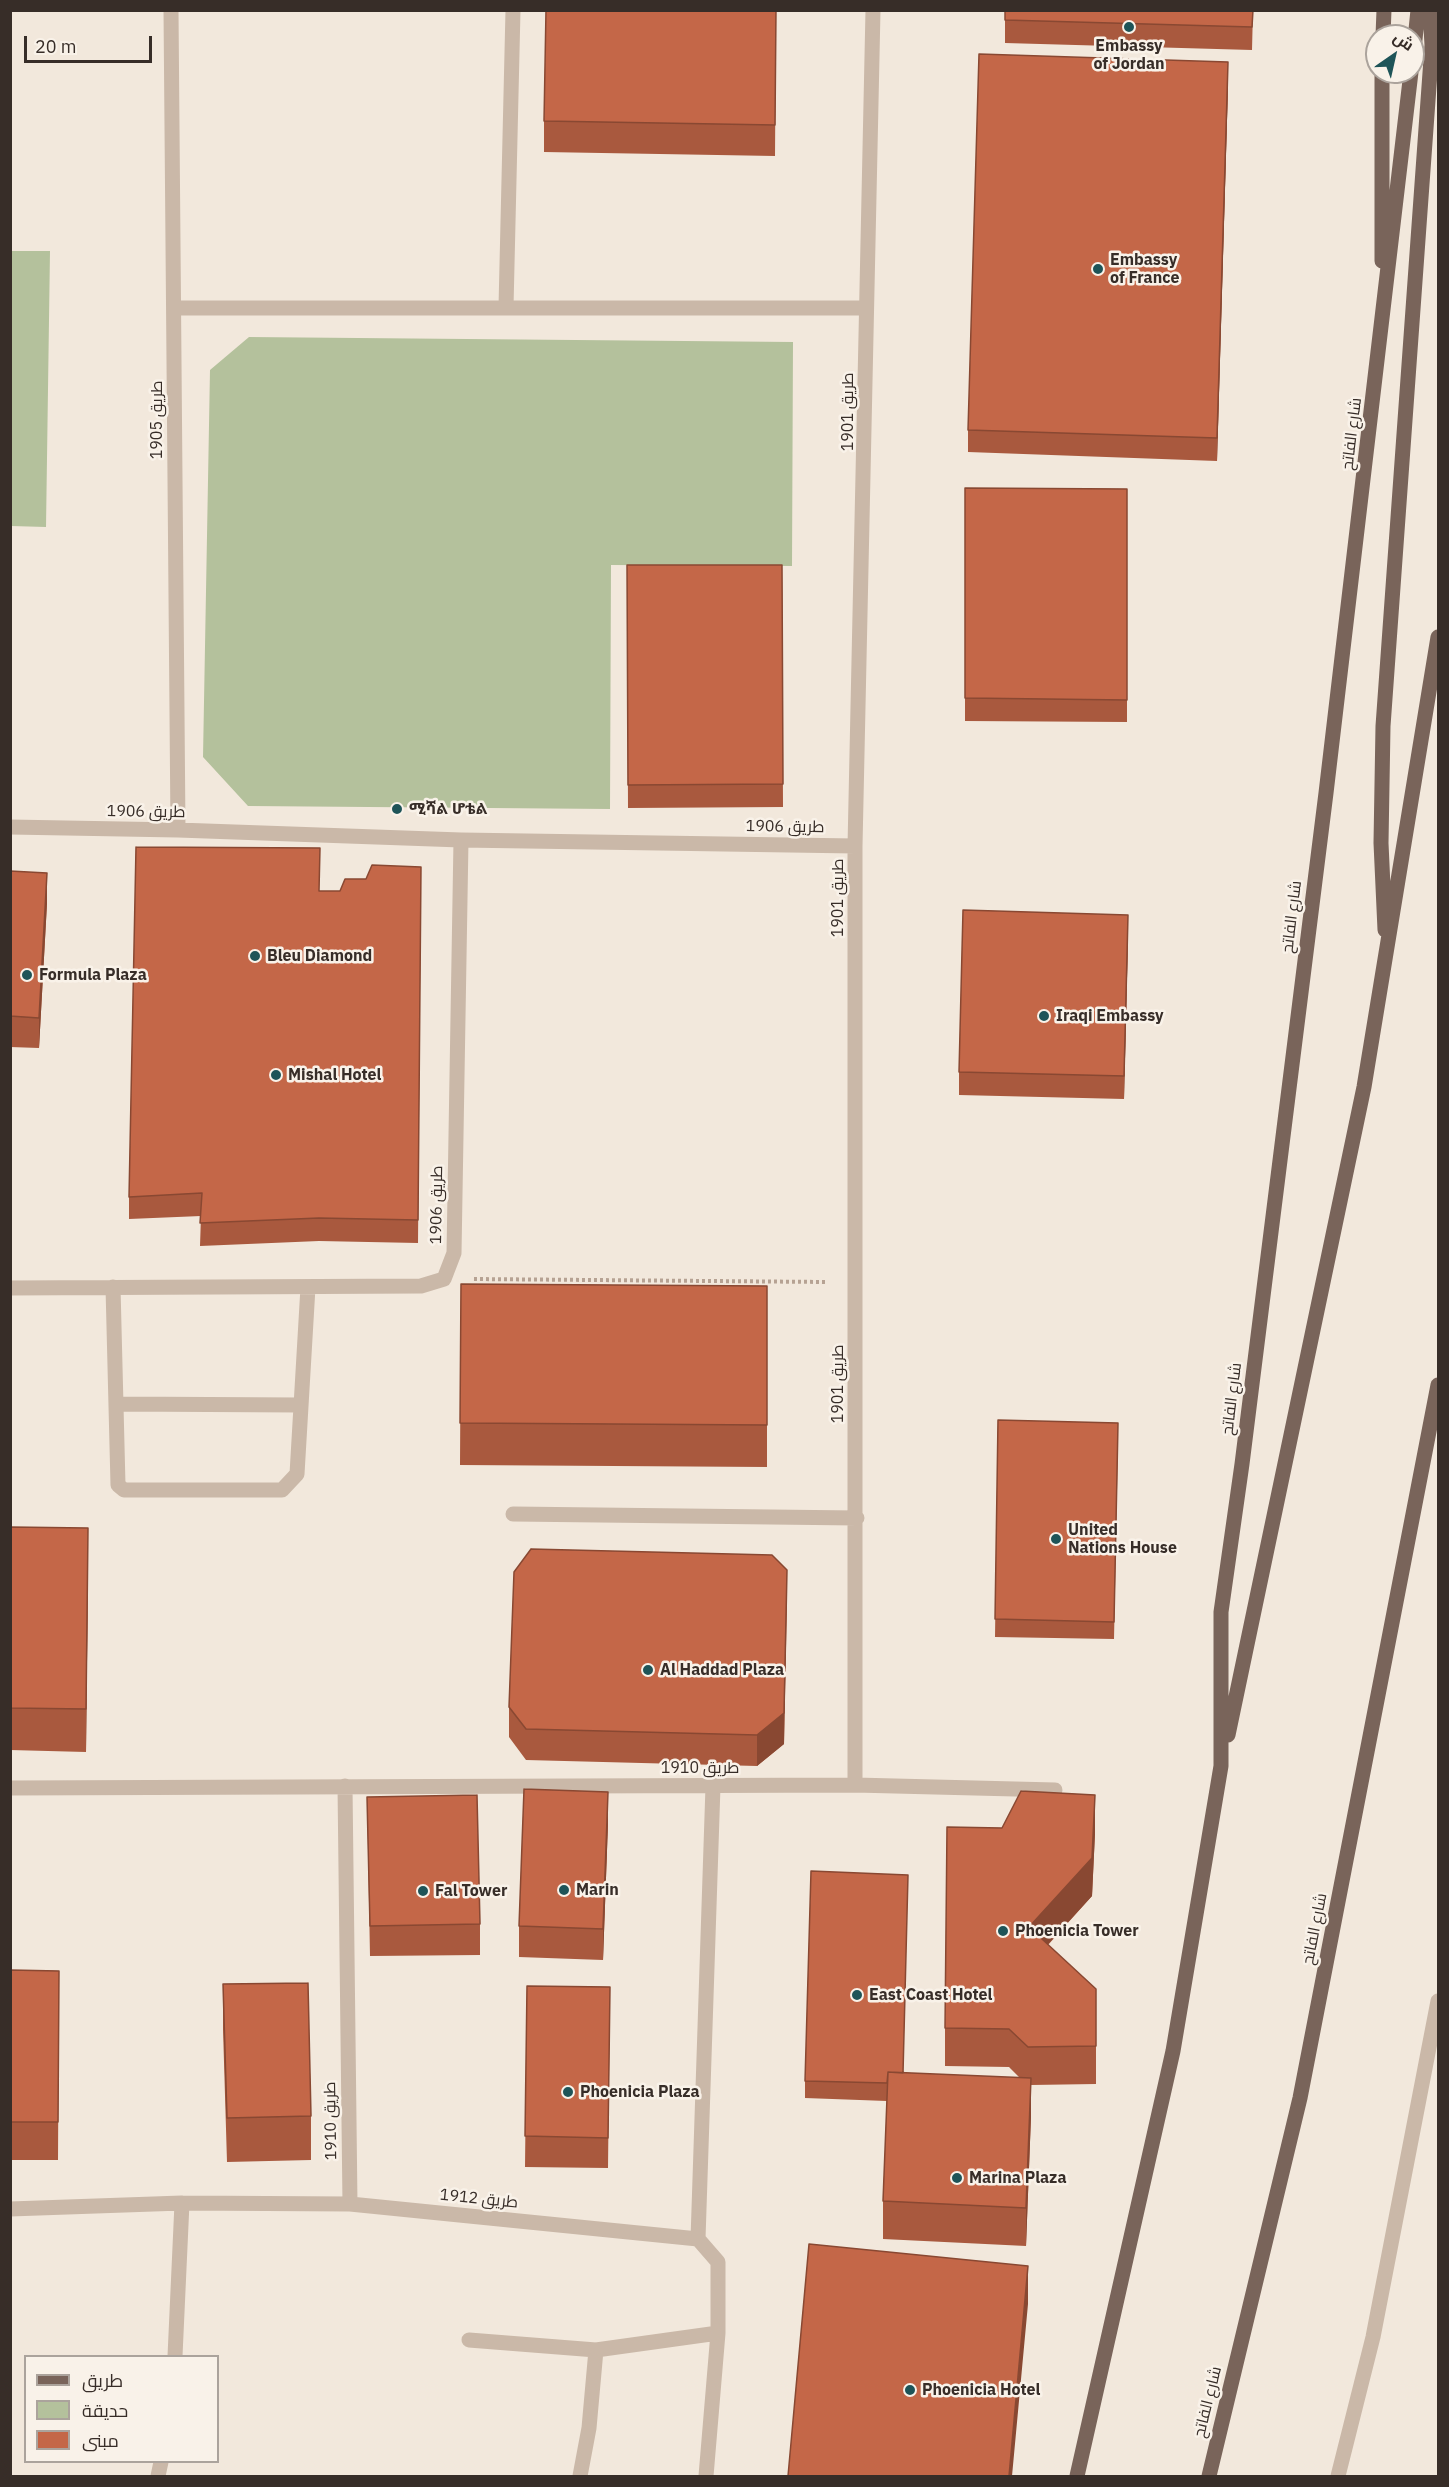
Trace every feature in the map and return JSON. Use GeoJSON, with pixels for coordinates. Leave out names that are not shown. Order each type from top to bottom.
{"type":"FeatureCollection","features":[{"type":"Feature","properties":{"kind":"main road"},"geometry":{"type":"LineString","coordinates":[[1386,961],[1381,843],[1383,726],[1432,45],[1430,10]]}},
{"type":"Feature","properties":{"kind":"main road"},"geometry":{"type":"LineString","coordinates":[[1382,84],[1382,336]]}},
{"type":"Feature","properties":{"kind":"main road","name":"شارع الفاتح"},"geometry":{"type":"LineString","coordinates":[[1221,1766],[1221,1612],[1245,1441],[1382,336],[1411,84]]}},
{"type":"Feature","properties":{"kind":"main road","name":"شارع الفاتح"},"geometry":{"type":"LineString","coordinates":[[1077,2476],[1173,2051],[1221,1766],[1364,1087],[1438,637]]}},
{"type":"Feature","properties":{"kind":"main road","name":"شارع الفاتح"},"geometry":{"type":"LineString","coordinates":[[1209,2476],[1300,2098],[1438,1385]]}},
{"type":"Feature","properties":{"kind":"street","name":"طريق 1905"},"geometry":{"type":"LineString","coordinates":[[171,10],[178,830]]}},
{"type":"Feature","properties":{"kind":"street"},"geometry":{"type":"LineString","coordinates":[[506,307],[513,10]]}},
{"type":"Feature","properties":{"kind":"street","name":"طريق 1901"},"geometry":{"type":"LineString","coordinates":[[855,1785],[857,1518],[855,846],[865,469],[866,308],[873,10]]}},
{"type":"Feature","properties":{"kind":"street"},"geometry":{"type":"LineString","coordinates":[[174,308],[866,308]]}},
{"type":"Feature","properties":{"kind":"street","name":"طريق 1906"},"geometry":{"type":"LineString","coordinates":[[10,827],[178,830],[461,840],[855,846]]}},
{"type":"Feature","properties":{"kind":"street","name":"طريق 1906"},"geometry":{"type":"LineString","coordinates":[[444,1279],[454,1252],[461,840]]}},
{"type":"Feature","properties":{"kind":"street"},"geometry":{"type":"LineString","coordinates":[[10,1288],[421,1286],[444,1279]]}},
{"type":"Feature","properties":{"kind":"street"},"geometry":{"type":"LineString","coordinates":[[113,1287],[118,1485],[124,1490],[282,1490],[297,1474],[308,1287]]}},
{"type":"Feature","properties":{"kind":"street"},"geometry":{"type":"LineString","coordinates":[[117,1404],[300,1405]]}},
{"type":"Feature","properties":{"kind":"street"},"geometry":{"type":"LineString","coordinates":[[513,1514],[857,1518]]}},
{"type":"Feature","properties":{"kind":"street","name":"طريق 1910"},"geometry":{"type":"LineString","coordinates":[[10,1788],[855,1785],[1055,1790]]}},
{"type":"Feature","properties":{"kind":"street","name":"طريق 1910"},"geometry":{"type":"LineString","coordinates":[[345,1786],[350,2204]]}},
{"type":"Feature","properties":{"kind":"street"},"geometry":{"type":"LineString","coordinates":[[706,2476],[718,2333],[718,2262],[698,2239],[713,1786]]}},
{"type":"Feature","properties":{"kind":"street"},"geometry":{"type":"LineString","coordinates":[[1338,2476],[1373,2337],[1438,2001]]}},
{"type":"Feature","properties":{"kind":"street"},"geometry":{"type":"LineString","coordinates":[[175,2355],[182,2203]]}},
{"type":"Feature","properties":{"kind":"street","name":"طريق 1912"},"geometry":{"type":"LineString","coordinates":[[10,2209],[182,2203],[350,2204],[698,2239]]}},
{"type":"Feature","properties":{"kind":"street"},"geometry":{"type":"LineString","coordinates":[[469,2340],[596,2350],[718,2333]]}},
{"type":"Feature","properties":{"kind":"street"},"geometry":{"type":"LineString","coordinates":[[580,2476],[589,2428],[596,2350]]}},
{"type":"Feature","properties":{"kind":"path"},"geometry":{"type":"LineString","coordinates":[[444,1279],[856,1282]]}},
{"type":"Feature","properties":{"kind":"green space"},"geometry":{"type":"Polygon","coordinates":[[[11,251],[50,251],[46,527],[11,526],[11,251]]]}},
{"type":"Feature","properties":{"kind":"green space"},"geometry":{"type":"Polygon","coordinates":[[[249,337],[793,342],[792,566],[611,565],[610,809],[248,806],[203,757],[210,370],[249,337]]]}},
{"type":"Feature","properties":{"kind":"building"},"geometry":{"type":"Polygon","coordinates":[[[546,10],[776,10],[775,125],[544,121],[546,10]]]}},
{"type":"Feature","properties":{"kind":"building"},"geometry":{"type":"Polygon","coordinates":[[[1005,10],[1253,10],[1252,27],[1005,20],[1005,10]]]}},
{"type":"Feature","properties":{"kind":"building","name":"Embassy of France"},"geometry":{"type":"Polygon","coordinates":[[[979,54],[1228,62],[1217,438],[968,430],[979,54]]]}},
{"type":"Feature","properties":{"kind":"building"},"geometry":{"type":"Polygon","coordinates":[[[965,488],[1127,489],[1127,700],[965,698],[965,488]]]}},
{"type":"Feature","properties":{"kind":"building"},"geometry":{"type":"Polygon","coordinates":[[[627,565],[782,565],[783,784],[628,785],[627,565]]]}},
{"type":"Feature","properties":{"kind":"building","name":"Mishal Hotel"},"geometry":{"type":"Polygon","coordinates":[[[136,847],[320,848],[319,891],[340,891],[345,879],[366,879],[372,865],[421,867],[418,1220],[319,1218],[200,1223],[202,1193],[129,1197],[136,847]]]}},
{"type":"Feature","properties":{"kind":"building","name":"Formula Plaza"},"geometry":{"type":"Polygon","coordinates":[[[10,871],[47,873],[39,1018],[10,1016],[10,871]]]}},
{"type":"Feature","properties":{"kind":"building","name":"Iraqi Embassy"},"geometry":{"type":"Polygon","coordinates":[[[963,910],[1128,915],[1124,1076],[959,1072],[963,910]]]}},
{"type":"Feature","properties":{"kind":"building"},"geometry":{"type":"Polygon","coordinates":[[[461,1284],[767,1286],[767,1425],[460,1423],[461,1284]]]}},
{"type":"Feature","properties":{"kind":"building","name":"United Nations House"},"geometry":{"type":"Polygon","coordinates":[[[998,1420],[1118,1423],[1114,1622],[995,1619],[998,1420]]]}},
{"type":"Feature","properties":{"kind":"building"},"geometry":{"type":"Polygon","coordinates":[[[10,1527],[88,1528],[86,1709],[10,1708],[10,1527]]]}},
{"type":"Feature","properties":{"kind":"building","name":"Al Haddad Plaza"},"geometry":{"type":"Polygon","coordinates":[[[531,1549],[772,1555],[787,1570],[784,1713],[757,1735],[526,1729],[509,1707],[514,1572],[531,1549]]]}},
{"type":"Feature","properties":{"kind":"building","name":"Marin"},"geometry":{"type":"Polygon","coordinates":[[[524,1789],[608,1792],[603,1929],[519,1926],[524,1789]]]}},
{"type":"Feature","properties":{"kind":"building","name":"Phoenicia Tower"},"geometry":{"type":"Polygon","coordinates":[[[1021,1791],[1095,1795],[1092,1858],[1029,1927],[1096,1989],[1096,2046],[1028,2047],[1009,2029],[945,2028],[947,1827],[1002,1828],[1021,1791]]]}},
{"type":"Feature","properties":{"kind":"building","name":"Fal Tower"},"geometry":{"type":"Polygon","coordinates":[[[477,1795],[480,1924],[370,1926],[367,1797],[477,1795]]]}},
{"type":"Feature","properties":{"kind":"building","name":"East Coast Hotel"},"geometry":{"type":"Polygon","coordinates":[[[811,1871],[908,1875],[903,2073],[888,2072],[887,2083],[805,2081],[811,1871]]]}},
{"type":"Feature","properties":{"kind":"building"},"geometry":{"type":"Polygon","coordinates":[[[10,1970],[59,1971],[58,2122],[10,2122],[10,1970]]]}},
{"type":"Feature","properties":{"kind":"building"},"geometry":{"type":"Polygon","coordinates":[[[308,1983],[311,2116],[227,2118],[223,1984],[308,1983]]]}},
{"type":"Feature","properties":{"kind":"building","name":"Phoenicia Plaza"},"geometry":{"type":"Polygon","coordinates":[[[527,1986],[610,1987],[608,2138],[525,2136],[527,1986]]]}},
{"type":"Feature","properties":{"kind":"building","name":"Marina Plaza"},"geometry":{"type":"Polygon","coordinates":[[[888,2072],[1031,2078],[1026,2208],[883,2201],[888,2072]]]}},
{"type":"Feature","properties":{"kind":"building","name":"Phoenicia Hotel"},"geometry":{"type":"Polygon","coordinates":[[[809,2244],[1028,2266],[1009,2476],[788,2476],[809,2244]]]}},
{"type":"Feature","properties":{"kind":"place","name":"Embassy of Jordan"},"geometry":{"type":"Point","coordinates":[1129,27]}},
{"type":"Feature","properties":{"kind":"place","name":"Embassy of France"},"geometry":{"type":"Point","coordinates":[1098,269]}},
{"type":"Feature","properties":{"kind":"place","name":"ሚሻል ሆቴል"},"geometry":{"type":"Point","coordinates":[397,809]}},
{"type":"Feature","properties":{"kind":"place","name":"Bleu Diamond"},"geometry":{"type":"Point","coordinates":[255,956]}},
{"type":"Feature","properties":{"kind":"place","name":"Formula Plaza"},"geometry":{"type":"Point","coordinates":[27,975]}},
{"type":"Feature","properties":{"kind":"place","name":"Iraqi Embassy"},"geometry":{"type":"Point","coordinates":[1044,1016]}},
{"type":"Feature","properties":{"kind":"place","name":"Mishal Hotel"},"geometry":{"type":"Point","coordinates":[276,1075]}},
{"type":"Feature","properties":{"kind":"place","name":"United Nations House"},"geometry":{"type":"Point","coordinates":[1056,1539]}},
{"type":"Feature","properties":{"kind":"place","name":"Al Haddad Plaza"},"geometry":{"type":"Point","coordinates":[648,1670]}},
{"type":"Feature","properties":{"kind":"place","name":"Marin"},"geometry":{"type":"Point","coordinates":[564,1890]}},
{"type":"Feature","properties":{"kind":"place","name":"Fal Tower"},"geometry":{"type":"Point","coordinates":[423,1891]}},
{"type":"Feature","properties":{"kind":"place","name":"Phoenicia Tower"},"geometry":{"type":"Point","coordinates":[1003,1931]}},
{"type":"Feature","properties":{"kind":"place","name":"East Coast Hotel"},"geometry":{"type":"Point","coordinates":[857,1995]}},
{"type":"Feature","properties":{"kind":"place","name":"Phoenicia Plaza"},"geometry":{"type":"Point","coordinates":[568,2092]}},
{"type":"Feature","properties":{"kind":"place","name":"Marina Plaza"},"geometry":{"type":"Point","coordinates":[957,2178]}},
{"type":"Feature","properties":{"kind":"place","name":"Phoenicia Hotel"},"geometry":{"type":"Point","coordinates":[910,2390]}}]}
